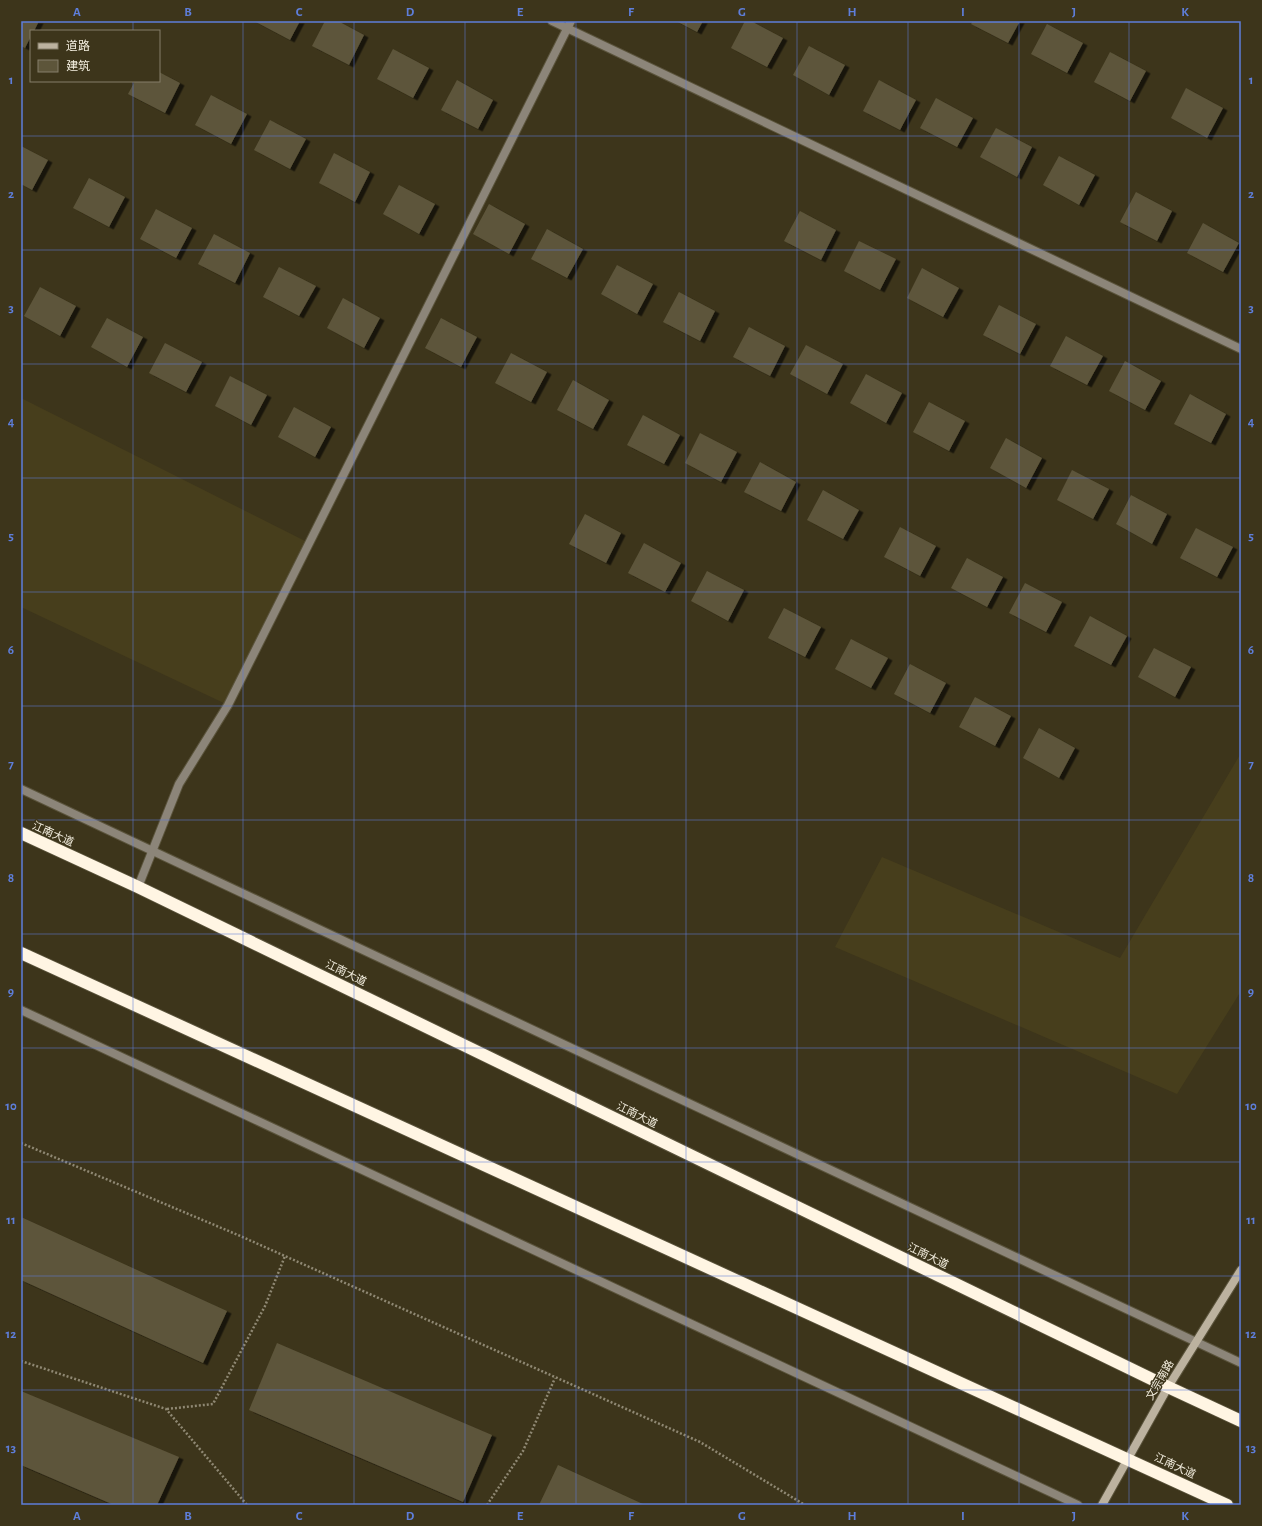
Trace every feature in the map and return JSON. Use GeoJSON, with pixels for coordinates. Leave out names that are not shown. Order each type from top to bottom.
{"type":"FeatureCollection","features":[{"type":"Feature","properties":{"kind":"highway","name":"江南大道"},"geometry":{"type":"LineString","coordinates":[[21,833],[138,886],[1168,1387],[1241,1420]]}},
{"type":"Feature","properties":{"kind":"highway","name":"江南大道"},"geometry":{"type":"LineString","coordinates":[[21,953],[1227,1505]]}},
{"type":"Feature","properties":{"kind":"main road","name":"文宗南路"},"geometry":{"type":"LineString","coordinates":[[1102,1505],[1168,1387],[1241,1270]]}},
{"type":"Feature","properties":{"kind":"street"},"geometry":{"type":"LineString","coordinates":[[552,21],[569,24],[1241,348]]}},
{"type":"Feature","properties":{"kind":"street"},"geometry":{"type":"LineString","coordinates":[[138,886],[179,784],[228,705],[569,24]]}},
{"type":"Feature","properties":{"kind":"street"},"geometry":{"type":"LineString","coordinates":[[21,789],[1241,1363]]}},
{"type":"Feature","properties":{"kind":"street"},"geometry":{"type":"LineString","coordinates":[[21,1010],[1078,1505]]}},
{"type":"Feature","properties":{"kind":"path"},"geometry":{"type":"LineString","coordinates":[[21,1143],[285,1256],[700,1442],[805,1505]]}},
{"type":"Feature","properties":{"kind":"path"},"geometry":{"type":"LineString","coordinates":[[21,1362],[166,1409],[213,1404],[265,1306],[285,1256]]}},
{"type":"Feature","properties":{"kind":"path"},"geometry":{"type":"LineString","coordinates":[[487,1505],[523,1451],[555,1378]]}},
{"type":"Feature","properties":{"kind":"path"},"geometry":{"type":"LineString","coordinates":[[166,1409],[247,1505]]}},
{"type":"Feature","properties":{"kind":"shaded area"},"geometry":{"type":"Polygon","coordinates":[[[21,398],[309,543],[228,705],[21,607],[21,398]]]}},
{"type":"Feature","properties":{"kind":"shaded area"},"geometry":{"type":"Polygon","coordinates":[[[1241,753],[1241,991],[1177,1094],[835,947],[882,857],[1120,958],[1241,753]]]}},
{"type":"Feature","properties":{"kind":"building"},"geometry":{"type":"Polygon","coordinates":[[[21,21],[39,21],[34,30],[30,30],[30,38],[25,48],[21,46],[21,21]]]}},
{"type":"Feature","properties":{"kind":"building"},"geometry":{"type":"Polygon","coordinates":[[[254,21],[300,21],[290,40],[254,21]]]}},
{"type":"Feature","properties":{"kind":"building"},"geometry":{"type":"Polygon","coordinates":[[[325,21],[338,21],[364,35],[349,65],[312,46],[325,21]]]}},
{"type":"Feature","properties":{"kind":"building"},"geometry":{"type":"Polygon","coordinates":[[[676,21],[703,21],[697,32],[676,21]]]}},
{"type":"Feature","properties":{"kind":"building"},"geometry":{"type":"Polygon","coordinates":[[[745,21],[751,21],[783,38],[767,67],[731,48],[745,21]]]}},
{"type":"Feature","properties":{"kind":"building"},"geometry":{"type":"Polygon","coordinates":[[[973,21],[1020,21],[1008,43],[971,24],[973,21]]]}},
{"type":"Feature","properties":{"kind":"building"},"geometry":{"type":"Polygon","coordinates":[[[1047,24],[1083,43],[1067,73],[1031,54],[1047,24]]]}},
{"type":"Feature","properties":{"kind":"building"},"geometry":{"type":"Polygon","coordinates":[[[809,46],[845,65],[829,95],[793,75],[809,46]]]}},
{"type":"Feature","properties":{"kind":"building"},"geometry":{"type":"Polygon","coordinates":[[[393,49],[429,68],[413,98],[377,79],[393,49]]]}},
{"type":"Feature","properties":{"kind":"building"},"geometry":{"type":"Polygon","coordinates":[[[1110,52],[1146,71],[1130,101],[1094,82],[1110,52]]]}},
{"type":"Feature","properties":{"kind":"building"},"geometry":{"type":"Polygon","coordinates":[[[160,73],[180,83],[165,113],[128,94],[134,82],[160,82],[160,73]]]}},
{"type":"Feature","properties":{"kind":"building"},"geometry":{"type":"Polygon","coordinates":[[[457,80],[493,100],[478,129],[441,110],[457,80]]]}},
{"type":"Feature","properties":{"kind":"building"},"geometry":{"type":"Polygon","coordinates":[[[879,80],[916,100],[900,130],[863,111],[879,80]]]}},
{"type":"Feature","properties":{"kind":"building"},"geometry":{"type":"Polygon","coordinates":[[[1186,88],[1223,108],[1207,138],[1171,118],[1186,88]]]}},
{"type":"Feature","properties":{"kind":"building"},"geometry":{"type":"Polygon","coordinates":[[[211,95],[247,114],[231,144],[195,125],[211,95]]]}},
{"type":"Feature","properties":{"kind":"building"},"geometry":{"type":"Polygon","coordinates":[[[936,98],[973,118],[957,147],[920,128],[936,98]]]}},
{"type":"Feature","properties":{"kind":"building"},"geometry":{"type":"Polygon","coordinates":[[[270,120],[306,139],[290,169],[254,150],[270,120]]]}},
{"type":"Feature","properties":{"kind":"building"},"geometry":{"type":"Polygon","coordinates":[[[996,128],[1032,147],[1017,177],[980,157],[996,128]]]}},
{"type":"Feature","properties":{"kind":"building"},"geometry":{"type":"Polygon","coordinates":[[[21,146],[48,160],[32,190],[21,184],[21,146]]]}},
{"type":"Feature","properties":{"kind":"building"},"geometry":{"type":"Polygon","coordinates":[[[334,153],[370,172],[355,202],[319,183],[334,153]]]}},
{"type":"Feature","properties":{"kind":"building"},"geometry":{"type":"Polygon","coordinates":[[[1059,156],[1095,175],[1079,205],[1043,185],[1059,156]]]}},
{"type":"Feature","properties":{"kind":"building"},"geometry":{"type":"Polygon","coordinates":[[[89,178],[125,197],[109,227],[73,208],[89,178]]]}},
{"type":"Feature","properties":{"kind":"building"},"geometry":{"type":"Polygon","coordinates":[[[399,185],[435,204],[419,234],[383,214],[399,185]]]}},
{"type":"Feature","properties":{"kind":"building"},"geometry":{"type":"Polygon","coordinates":[[[1136,192],[1172,211],[1157,241],[1120,222],[1136,192]]]}},
{"type":"Feature","properties":{"kind":"building"},"geometry":{"type":"Polygon","coordinates":[[[489,204],[525,224],[509,254],[473,234],[489,204]]]}},
{"type":"Feature","properties":{"kind":"building"},"geometry":{"type":"Polygon","coordinates":[[[156,209],[192,228],[176,258],[140,239],[156,209]]]}},
{"type":"Feature","properties":{"kind":"building"},"geometry":{"type":"Polygon","coordinates":[[[800,211],[836,230],[821,260],[784,241],[800,211]]]}},
{"type":"Feature","properties":{"kind":"building"},"geometry":{"type":"Polygon","coordinates":[[[1203,223],[1239,243],[1223,272],[1187,253],[1203,223]]]}},
{"type":"Feature","properties":{"kind":"building"},"geometry":{"type":"Polygon","coordinates":[[[547,229],[583,249],[567,278],[531,259],[547,229]]]}},
{"type":"Feature","properties":{"kind":"building"},"geometry":{"type":"Polygon","coordinates":[[[214,234],[250,253],[235,283],[198,264],[214,234]]]}},
{"type":"Feature","properties":{"kind":"building"},"geometry":{"type":"Polygon","coordinates":[[[859,241],[896,259],[880,290],[844,271],[859,241]]]}},
{"type":"Feature","properties":{"kind":"building"},"geometry":{"type":"Polygon","coordinates":[[[617,265],[653,284],[637,314],[601,294],[617,265]]]}},
{"type":"Feature","properties":{"kind":"building"},"geometry":{"type":"Polygon","coordinates":[[[279,267],[316,286],[299,316],[263,297],[279,267]]]}},
{"type":"Feature","properties":{"kind":"building"},"geometry":{"type":"Polygon","coordinates":[[[922,268],[959,288],[943,317],[907,298],[922,268]]]}},
{"type":"Feature","properties":{"kind":"building"},"geometry":{"type":"Polygon","coordinates":[[[40,287],[76,306],[60,336],[24,316],[40,287]]]}},
{"type":"Feature","properties":{"kind":"building"},"geometry":{"type":"Polygon","coordinates":[[[679,292],[715,311],[700,341],[663,322],[679,292]]]}},
{"type":"Feature","properties":{"kind":"building"},"geometry":{"type":"Polygon","coordinates":[[[343,298],[380,318],[364,348],[327,328],[343,298]]]}},
{"type":"Feature","properties":{"kind":"building"},"geometry":{"type":"Polygon","coordinates":[[[999,305],[1036,324],[1020,354],[983,335],[999,305]]]}},
{"type":"Feature","properties":{"kind":"building"},"geometry":{"type":"Polygon","coordinates":[[[107,318],[143,337],[127,367],[91,347],[107,318]]]}},
{"type":"Feature","properties":{"kind":"building"},"geometry":{"type":"Polygon","coordinates":[[[441,318],[477,337],[461,367],[425,348],[441,318]]]}},
{"type":"Feature","properties":{"kind":"building"},"geometry":{"type":"Polygon","coordinates":[[[749,327],[785,346],[770,376],[733,357],[749,327]]]}},
{"type":"Feature","properties":{"kind":"building"},"geometry":{"type":"Polygon","coordinates":[[[1066,336],[1103,356],[1087,385],[1050,366],[1066,336]]]}},
{"type":"Feature","properties":{"kind":"building"},"geometry":{"type":"Polygon","coordinates":[[[165,343],[202,362],[186,392],[149,373],[165,343]]]}},
{"type":"Feature","properties":{"kind":"building"},"geometry":{"type":"Polygon","coordinates":[[[806,345],[843,364],[827,394],[790,374],[806,345]]]}},
{"type":"Feature","properties":{"kind":"building"},"geometry":{"type":"Polygon","coordinates":[[[511,353],[547,372],[531,402],[495,383],[511,353]]]}},
{"type":"Feature","properties":{"kind":"building"},"geometry":{"type":"Polygon","coordinates":[[[1125,361],[1161,381],[1145,410],[1109,391],[1125,361]]]}},
{"type":"Feature","properties":{"kind":"building"},"geometry":{"type":"Polygon","coordinates":[[[866,374],[902,393],[886,423],[850,403],[866,374]]]}},
{"type":"Feature","properties":{"kind":"building"},"geometry":{"type":"Polygon","coordinates":[[[230,376],[267,395],[251,425],[215,406],[230,376]]]}},
{"type":"Feature","properties":{"kind":"building"},"geometry":{"type":"Polygon","coordinates":[[[573,380],[609,400],[593,429],[557,410],[573,380]]]}},
{"type":"Feature","properties":{"kind":"building"},"geometry":{"type":"Polygon","coordinates":[[[1190,394],[1226,414],[1211,443],[1174,424],[1190,394]]]}},
{"type":"Feature","properties":{"kind":"building"},"geometry":{"type":"Polygon","coordinates":[[[929,402],[965,421],[949,451],[913,432],[929,402]]]}},
{"type":"Feature","properties":{"kind":"building"},"geometry":{"type":"Polygon","coordinates":[[[294,407],[331,427],[315,457],[278,437],[294,407]]]}},
{"type":"Feature","properties":{"kind":"building"},"geometry":{"type":"Polygon","coordinates":[[[643,415],[680,435],[664,464],[627,445],[643,415]]]}},
{"type":"Feature","properties":{"kind":"building"},"geometry":{"type":"Polygon","coordinates":[[[700,433],[737,452],[721,482],[685,463],[700,433]]]}},
{"type":"Feature","properties":{"kind":"building"},"geometry":{"type":"Polygon","coordinates":[[[1006,438],[1042,458],[1026,488],[990,468],[1006,438]]]}},
{"type":"Feature","properties":{"kind":"building"},"geometry":{"type":"Polygon","coordinates":[[[760,462],[796,482],[781,511],[744,492],[760,462]]]}},
{"type":"Feature","properties":{"kind":"building"},"geometry":{"type":"Polygon","coordinates":[[[1072,470],[1109,489],[1093,519],[1057,500],[1072,470]]]}},
{"type":"Feature","properties":{"kind":"building"},"geometry":{"type":"Polygon","coordinates":[[[823,490],[859,510],[843,539],[807,520],[823,490]]]}},
{"type":"Feature","properties":{"kind":"building"},"geometry":{"type":"Polygon","coordinates":[[[1131,495],[1167,514],[1152,544],[1116,524],[1131,495]]]}},
{"type":"Feature","properties":{"kind":"building"},"geometry":{"type":"Polygon","coordinates":[[[585,514],[621,533],[606,563],[569,544],[585,514]]]}},
{"type":"Feature","properties":{"kind":"building"},"geometry":{"type":"Polygon","coordinates":[[[900,527],[936,546],[920,576],[884,557],[900,527]]]}},
{"type":"Feature","properties":{"kind":"building"},"geometry":{"type":"Polygon","coordinates":[[[1196,528],[1233,547],[1217,577],[1180,558],[1196,528]]]}},
{"type":"Feature","properties":{"kind":"building"},"geometry":{"type":"Polygon","coordinates":[[[644,543],[681,563],[665,592],[628,573],[644,543]]]}},
{"type":"Feature","properties":{"kind":"building"},"geometry":{"type":"Polygon","coordinates":[[[967,558],[1003,577],[987,607],[951,588],[967,558]]]}},
{"type":"Feature","properties":{"kind":"building"},"geometry":{"type":"Polygon","coordinates":[[[707,571],[744,590],[728,621],[691,601],[707,571]]]}},
{"type":"Feature","properties":{"kind":"building"},"geometry":{"type":"Polygon","coordinates":[[[1025,583],[1062,602],[1046,632],[1009,613],[1025,583]]]}},
{"type":"Feature","properties":{"kind":"building"},"geometry":{"type":"Polygon","coordinates":[[[784,608],[821,627],[805,657],[768,638],[784,608]]]}},
{"type":"Feature","properties":{"kind":"building"},"geometry":{"type":"Polygon","coordinates":[[[1090,616],[1127,636],[1111,665],[1074,646],[1090,616]]]}},
{"type":"Feature","properties":{"kind":"building"},"geometry":{"type":"Polygon","coordinates":[[[851,639],[888,658],[871,688],[835,669],[851,639]]]}},
{"type":"Feature","properties":{"kind":"building"},"geometry":{"type":"Polygon","coordinates":[[[1154,648],[1191,667],[1175,697],[1138,677],[1154,648]]]}},
{"type":"Feature","properties":{"kind":"building"},"geometry":{"type":"Polygon","coordinates":[[[910,664],[946,683],[930,713],[894,694],[910,664]]]}},
{"type":"Feature","properties":{"kind":"building"},"geometry":{"type":"Polygon","coordinates":[[[975,697],[1011,716],[995,746],[959,727],[975,697]]]}},
{"type":"Feature","properties":{"kind":"building"},"geometry":{"type":"Polygon","coordinates":[[[1039,728],[1075,748],[1059,778],[1023,758],[1039,728]]]}},
{"type":"Feature","properties":{"kind":"building"},"geometry":{"type":"Polygon","coordinates":[[[21,1217],[227,1311],[203,1363],[21,1280],[21,1217]]]}},
{"type":"Feature","properties":{"kind":"building"},"geometry":{"type":"Polygon","coordinates":[[[277,1343],[492,1435],[463,1502],[249,1410],[277,1343]]]}},
{"type":"Feature","properties":{"kind":"building"},"geometry":{"type":"Polygon","coordinates":[[[21,1391],[179,1457],[157,1505],[114,1505],[21,1465],[21,1391]]]}},
{"type":"Feature","properties":{"kind":"building"},"geometry":{"type":"Polygon","coordinates":[[[558,1465],[645,1505],[539,1505],[558,1465]]]}}]}
